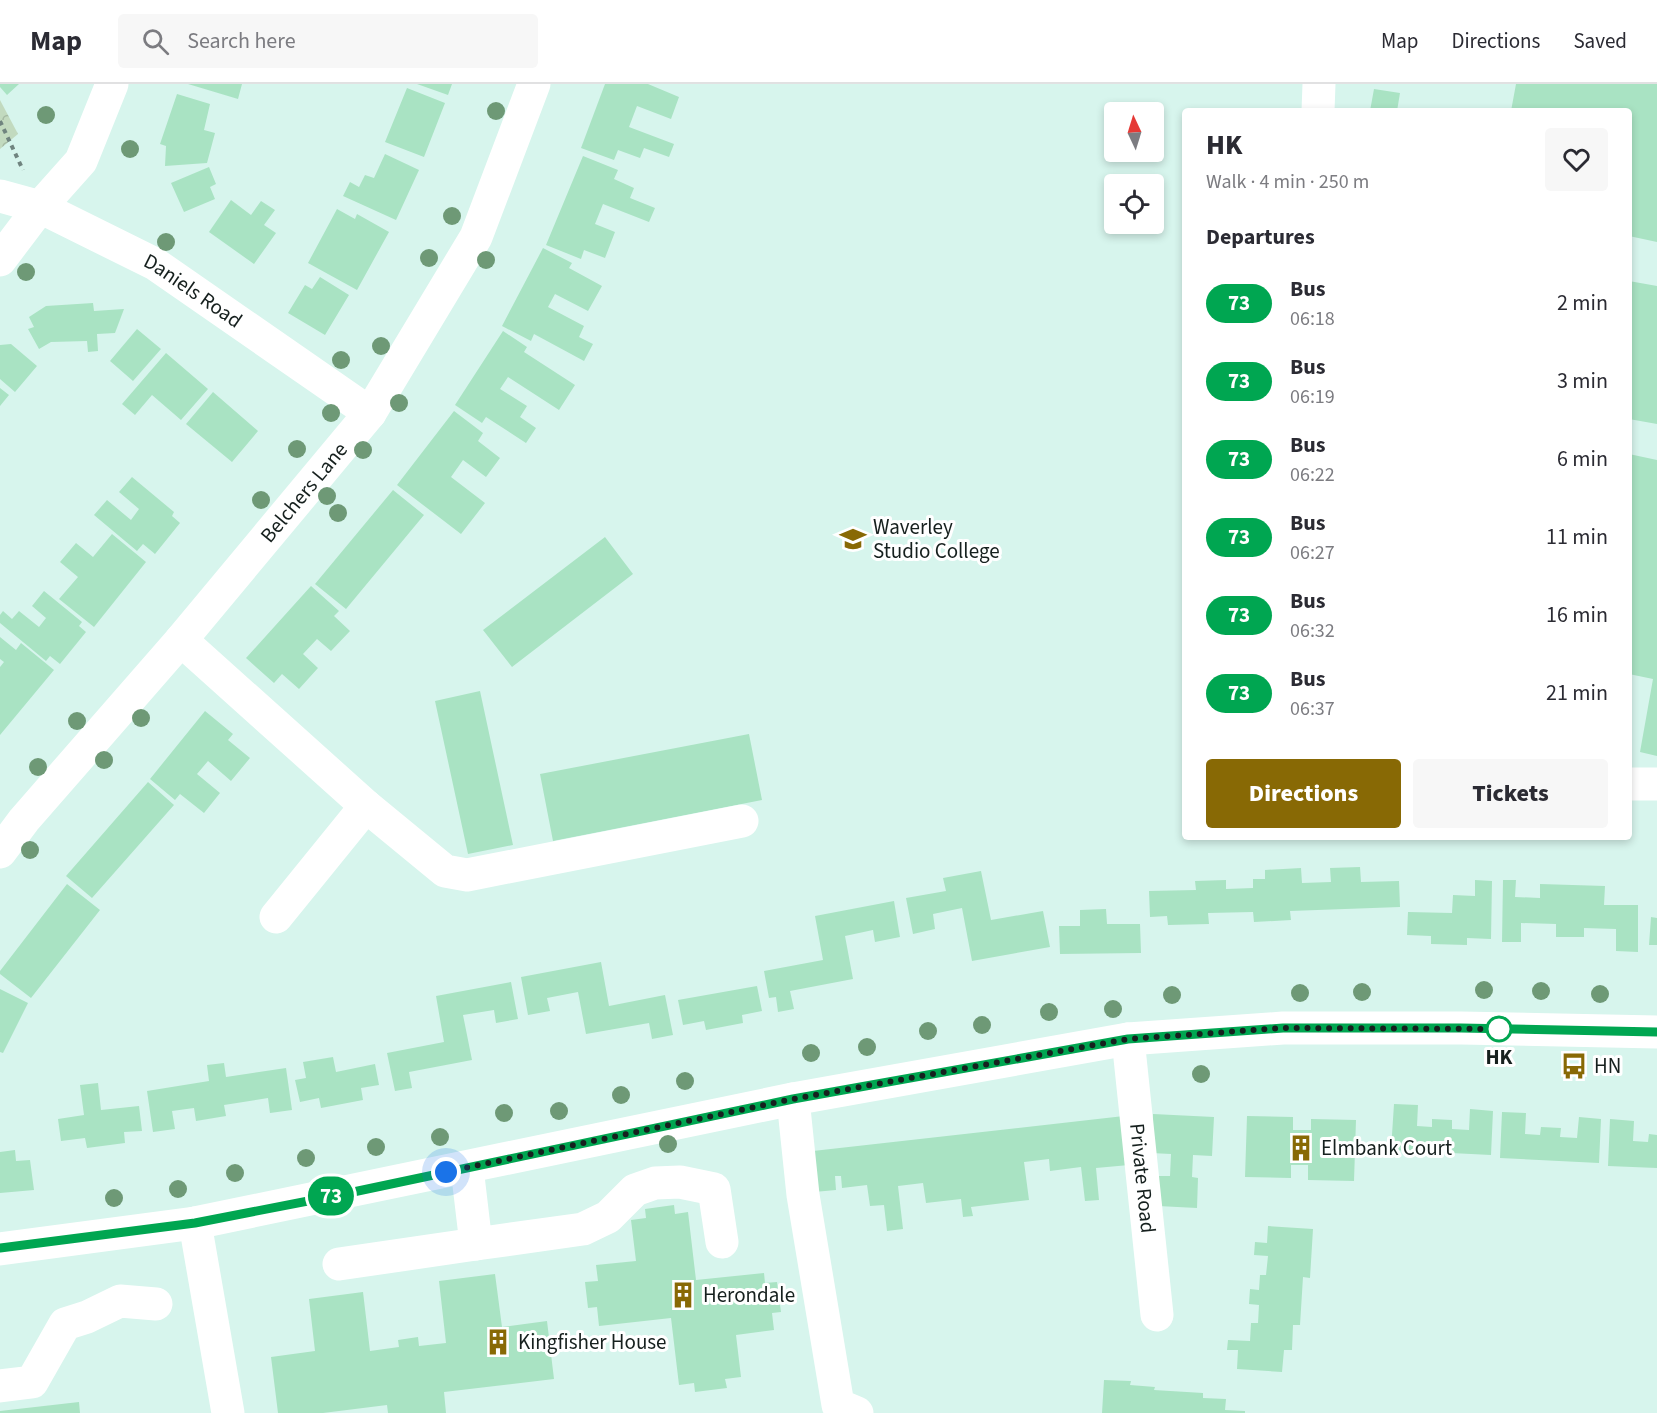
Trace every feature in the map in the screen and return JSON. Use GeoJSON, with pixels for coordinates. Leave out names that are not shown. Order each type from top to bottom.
{"type":"FeatureCollection","features":[{"type":"Feature","properties":{"kind":"street"},"geometry":{"type":"LineString","coordinates":[[0,260],[39,207],[81,161],[112,84]]}},
{"type":"Feature","properties":{"kind":"street","name":"Belchers Lane"},"geometry":{"type":"LineString","coordinates":[[0,852],[32,811],[181,640],[370,413],[476,237],[534,84]]}},
{"type":"Feature","properties":{"kind":"street"},"geometry":{"type":"LineString","coordinates":[[1318,108],[1319,84]]}},
{"type":"Feature","properties":{"kind":"street","name":"Daniels Road"},"geometry":{"type":"LineString","coordinates":[[0,196],[39,207],[155,264],[370,413]]}},
{"type":"Feature","properties":{"kind":"street"},"geometry":{"type":"LineString","coordinates":[[181,640],[366,806],[445,871],[466,875],[742,821]]}},
{"type":"Feature","properties":{"kind":"street"},"geometry":{"type":"LineString","coordinates":[[1632,784],[1657,784]]}},
{"type":"Feature","properties":{"kind":"street"},"geometry":{"type":"LineString","coordinates":[[276,917],[366,806]]}},
{"type":"Feature","properties":{"kind":"street"},"geometry":{"type":"LineString","coordinates":[[0,1248],[195,1223],[793,1099],[1128,1039],[1283,1028],[1461,1028],[1657,1032]]}},
{"type":"Feature","properties":{"kind":"street","name":"Private Road"},"geometry":{"type":"LineString","coordinates":[[1128,1039],[1157,1315]]}},
{"type":"Feature","properties":{"kind":"street"},"geometry":{"type":"LineString","coordinates":[[793,1099],[803,1195],[838,1406],[857,1413]]}},
{"type":"Feature","properties":{"kind":"street"},"geometry":{"type":"LineString","coordinates":[[467,1168],[476,1244]]}},
{"type":"Feature","properties":{"kind":"street"},"geometry":{"type":"LineString","coordinates":[[339,1264],[583,1229],[608,1217],[635,1190],[668,1181],[714,1189],[722,1242]]}},
{"type":"Feature","properties":{"kind":"street"},"geometry":{"type":"LineString","coordinates":[[195,1223],[228,1413]]}},
{"type":"Feature","properties":{"kind":"street"},"geometry":{"type":"LineString","coordinates":[[0,1386],[32,1382],[65,1324],[87,1317],[120,1301],[156,1304],[207,1292]]}},
{"type":"Feature","properties":{"kind":"path"},"geometry":{"type":"LineString","coordinates":[[0,121],[39,207]]}},
{"type":"Feature","properties":{"kind":"green space"},"geometry":{"type":"Polygon","coordinates":[[[0,100],[18,134],[0,149],[0,100]]]}},
{"type":"Feature","properties":{"kind":"building"},"geometry":{"type":"Polygon","coordinates":[[[0,84],[19,84],[7,95],[0,84]]]}},
{"type":"Feature","properties":{"kind":"building"},"geometry":{"type":"Polygon","coordinates":[[[188,84],[242,84],[238,99],[188,84]]]}},
{"type":"Feature","properties":{"kind":"building"},"geometry":{"type":"Polygon","coordinates":[[[417,84],[452,84],[448,95],[417,84]]]}},
{"type":"Feature","properties":{"kind":"building"},"geometry":{"type":"Polygon","coordinates":[[[605,84],[648,84],[679,97],[671,119],[637,106],[629,127],[674,144],[669,157],[644,148],[640,158],[618,150],[614,160],[581,148],[605,84]]]}},
{"type":"Feature","properties":{"kind":"building"},"geometry":{"type":"Polygon","coordinates":[[[1516,84],[1657,84],[1657,242],[1632,237],[1632,108],[1512,108],[1516,84]]]}},
{"type":"Feature","properties":{"kind":"building"},"geometry":{"type":"Polygon","coordinates":[[[407,88],[445,103],[424,157],[385,142],[407,88]]]}},
{"type":"Feature","properties":{"kind":"building"},"geometry":{"type":"Polygon","coordinates":[[[1374,89],[1400,93],[1398,108],[1371,108],[1374,89]]]}},
{"type":"Feature","properties":{"kind":"building"},"geometry":{"type":"Polygon","coordinates":[[[177,94],[210,104],[204,130],[215,133],[207,163],[165,166],[166,146],[160,144],[177,94]]]}},
{"type":"Feature","properties":{"kind":"building"},"geometry":{"type":"Polygon","coordinates":[[[385,154],[419,170],[396,220],[343,196],[350,182],[359,187],[365,175],[374,178],[385,154]]]}},
{"type":"Feature","properties":{"kind":"building"},"geometry":{"type":"Polygon","coordinates":[[[583,156],[618,170],[614,179],[634,188],[630,198],[655,208],[649,222],[603,204],[595,224],[615,232],[605,258],[584,250],[581,259],[546,245],[583,156]]]}},
{"type":"Feature","properties":{"kind":"building"},"geometry":{"type":"Polygon","coordinates":[[[209,167],[216,184],[210,187],[215,199],[184,212],[171,183],[209,167]]]}},
{"type":"Feature","properties":{"kind":"building"},"geometry":{"type":"Polygon","coordinates":[[[231,200],[251,215],[261,201],[275,210],[264,225],[276,233],[254,264],[209,232],[231,200]]]}},
{"type":"Feature","properties":{"kind":"building"},"geometry":{"type":"Polygon","coordinates":[[[337,209],[355,219],[357,214],[389,232],[357,290],[308,263],[337,209]]]}},
{"type":"Feature","properties":{"kind":"building"},"geometry":{"type":"Polygon","coordinates":[[[543,248],[572,263],[569,268],[602,286],[588,311],[555,294],[548,307],[584,326],[579,337],[593,344],[584,361],[534,334],[531,341],[502,326],[543,248]]]}},
{"type":"Feature","properties":{"kind":"building"},"geometry":{"type":"Polygon","coordinates":[[[320,277],[349,295],[325,335],[288,313],[305,285],[312,289],[320,277]]]}},
{"type":"Feature","properties":{"kind":"building"},"geometry":{"type":"Polygon","coordinates":[[[1632,282],[1657,286],[1657,424],[1632,420],[1632,282]]]}},
{"type":"Feature","properties":{"kind":"building"},"geometry":{"type":"Polygon","coordinates":[[[93,303],[94,311],[124,309],[115,333],[97,334],[98,351],[88,352],[87,341],[51,342],[39,349],[28,329],[34,327],[29,317],[46,306],[93,303]]]}},
{"type":"Feature","properties":{"kind":"building"},"geometry":{"type":"Polygon","coordinates":[[[137,329],[161,349],[133,381],[110,361],[137,329]]]}},
{"type":"Feature","properties":{"kind":"building"},"geometry":{"type":"Polygon","coordinates":[[[503,331],[527,347],[524,352],[575,385],[559,410],[508,377],[500,389],[527,406],[520,417],[536,428],[526,443],[486,417],[482,423],[455,405],[503,331]]]}},
{"type":"Feature","properties":{"kind":"building"},"geometry":{"type":"Polygon","coordinates":[[[11,344],[37,366],[15,392],[0,379],[0,345],[11,344]]]}},
{"type":"Feature","properties":{"kind":"building"},"geometry":{"type":"Polygon","coordinates":[[[166,353],[208,389],[181,420],[152,395],[135,415],[122,404],[166,353]]]}},
{"type":"Feature","properties":{"kind":"building"},"geometry":{"type":"Polygon","coordinates":[[[0,388],[9,395],[0,406],[0,388]]]}},
{"type":"Feature","properties":{"kind":"building"},"geometry":{"type":"Polygon","coordinates":[[[213,392],[258,431],[232,462],[186,424],[213,392]]]}},
{"type":"Feature","properties":{"kind":"building"},"geometry":{"type":"Polygon","coordinates":[[[454,411],[483,433],[478,441],[500,458],[486,477],[463,460],[451,477],[485,503],[461,534],[397,485],[454,411]]]}},
{"type":"Feature","properties":{"kind":"building"},"geometry":{"type":"Polygon","coordinates":[[[1632,455],[1657,460],[1657,756],[1640,752],[1653,679],[1632,675],[1632,455]]]}},
{"type":"Feature","properties":{"kind":"building"},"geometry":{"type":"Polygon","coordinates":[[[132,477],[174,512],[172,516],[180,523],[155,554],[143,544],[137,551],[94,515],[107,500],[131,520],[139,509],[119,492],[132,477]]]}},
{"type":"Feature","properties":{"kind":"building"},"geometry":{"type":"Polygon","coordinates":[[[393,490],[424,515],[346,609],[315,584],[393,490]]]}},
{"type":"Feature","properties":{"kind":"building"},"geometry":{"type":"Polygon","coordinates":[[[112,534],[146,562],[94,627],[59,599],[78,577],[60,562],[76,543],[93,557],[112,534]]]}},
{"type":"Feature","properties":{"kind":"building"},"geometry":{"type":"Polygon","coordinates":[[[605,537],[633,574],[512,667],[483,630],[605,537]]]}},
{"type":"Feature","properties":{"kind":"building"},"geometry":{"type":"Polygon","coordinates":[[[311,586],[339,611],[334,616],[350,631],[331,651],[317,639],[303,654],[318,668],[299,689],[282,674],[274,683],[246,658],[311,586]]]}},
{"type":"Feature","properties":{"kind":"building"},"geometry":{"type":"Polygon","coordinates":[[[44,591],[82,622],[79,626],[86,632],[60,664],[50,656],[46,661],[0,623],[0,615],[3,611],[12,619],[19,611],[39,627],[46,618],[32,606],[44,591]]]}},
{"type":"Feature","properties":{"kind":"building"},"geometry":{"type":"Polygon","coordinates":[[[0,637],[16,650],[21,643],[54,670],[0,735],[0,667],[4,662],[0,659],[0,637]]]}},
{"type":"Feature","properties":{"kind":"building"},"geometry":{"type":"Polygon","coordinates":[[[480,691],[513,845],[468,854],[435,701],[480,691]]]}},
{"type":"Feature","properties":{"kind":"building"},"geometry":{"type":"Polygon","coordinates":[[[205,711],[233,734],[228,740],[250,758],[231,781],[208,761],[197,774],[220,793],[204,813],[180,794],[175,800],[150,779],[205,711]]]}},
{"type":"Feature","properties":{"kind":"building"},"geometry":{"type":"Polygon","coordinates":[[[749,734],[762,800],[553,841],[540,774],[749,734]]]}},
{"type":"Feature","properties":{"kind":"building"},"geometry":{"type":"Polygon","coordinates":[[[148,782],[174,805],[92,898],[66,876],[148,782]]]}},
{"type":"Feature","properties":{"kind":"building"},"geometry":{"type":"Polygon","coordinates":[[[1360,867],[1361,882],[1399,881],[1400,907],[1290,911],[1291,920],[1254,922],[1253,912],[1208,913],[1209,924],[1168,925],[1167,916],[1150,917],[1149,891],[1196,890],[1195,881],[1226,880],[1226,889],[1253,888],[1253,879],[1265,879],[1265,870],[1301,868],[1302,883],[1331,882],[1330,868],[1360,867]]]}},
{"type":"Feature","properties":{"kind":"building"},"geometry":{"type":"Polygon","coordinates":[[[981,871],[991,920],[1043,911],[1050,947],[972,961],[962,908],[933,914],[935,929],[913,934],[906,898],[946,891],[943,878],[981,871]]]}},
{"type":"Feature","properties":{"kind":"building"},"geometry":{"type":"Polygon","coordinates":[[[1475,880],[1492,881],[1491,939],[1467,938],[1467,945],[1431,944],[1431,936],[1407,935],[1408,912],[1452,913],[1453,895],[1475,896],[1475,880]]]}},
{"type":"Feature","properties":{"kind":"building"},"geometry":{"type":"Polygon","coordinates":[[[1503,880],[1516,880],[1515,897],[1540,898],[1540,884],[1605,886],[1604,905],[1638,905],[1638,952],[1616,951],[1616,929],[1584,928],[1584,937],[1556,937],[1556,924],[1521,923],[1521,942],[1502,942],[1503,880]]]}},
{"type":"Feature","properties":{"kind":"building"},"geometry":{"type":"Polygon","coordinates":[[[67,884],[100,910],[31,998],[0,974],[0,971],[67,884]]]}},
{"type":"Feature","properties":{"kind":"building"},"geometry":{"type":"Polygon","coordinates":[[[894,901],[900,937],[875,942],[873,930],[845,936],[853,979],[790,991],[794,1009],[778,1012],[776,997],[769,998],[764,971],[823,960],[815,916],[894,901]]]}},
{"type":"Feature","properties":{"kind":"building"},"geometry":{"type":"Polygon","coordinates":[[[1106,909],[1107,924],[1140,924],[1141,953],[1060,954],[1059,926],[1080,926],[1080,910],[1106,909]]]}},
{"type":"Feature","properties":{"kind":"building"},"geometry":{"type":"Polygon","coordinates":[[[1651,917],[1657,918],[1657,945],[1649,945],[1651,917]]]}},
{"type":"Feature","properties":{"kind":"building"},"geometry":{"type":"Polygon","coordinates":[[[601,962],[609,1006],[665,995],[673,1035],[652,1039],[649,1023],[586,1034],[578,992],[547,998],[550,1011],[528,1015],[521,977],[601,962]]]}},
{"type":"Feature","properties":{"kind":"building"},"geometry":{"type":"Polygon","coordinates":[[[511,982],[518,1019],[496,1023],[494,1010],[463,1015],[472,1060],[409,1072],[412,1088],[395,1091],[387,1053],[444,1042],[436,996],[511,982]]]}},
{"type":"Feature","properties":{"kind":"building"},"geometry":{"type":"Polygon","coordinates":[[[757,986],[762,1011],[742,1015],[743,1023],[706,1030],[704,1021],[683,1025],[678,1000],[757,986]]]}},
{"type":"Feature","properties":{"kind":"building"},"geometry":{"type":"Polygon","coordinates":[[[0,989],[28,1003],[3,1053],[0,1052],[0,989]]]}},
{"type":"Feature","properties":{"kind":"building"},"geometry":{"type":"Polygon","coordinates":[[[333,1057],[336,1072],[375,1064],[379,1085],[361,1088],[363,1100],[321,1108],[319,1098],[300,1102],[295,1080],[306,1078],[303,1062],[333,1057]]]}},
{"type":"Feature","properties":{"kind":"building"},"geometry":{"type":"Polygon","coordinates":[[[224,1063],[226,1077],[286,1068],[292,1110],[270,1113],[268,1098],[224,1105],[226,1116],[196,1121],[194,1108],[172,1111],[175,1129],[153,1132],[147,1091],[209,1081],[207,1065],[224,1063]]]}},
{"type":"Feature","properties":{"kind":"building"},"geometry":{"type":"Polygon","coordinates":[[[98,1083],[101,1110],[139,1106],[142,1131],[124,1132],[125,1143],[87,1148],[85,1138],[61,1141],[58,1119],[84,1115],[80,1085],[98,1083]]]}},
{"type":"Feature","properties":{"kind":"building"},"geometry":{"type":"Polygon","coordinates":[[[1394,1104],[1418,1105],[1417,1126],[1432,1127],[1432,1119],[1452,1120],[1452,1129],[1469,1130],[1470,1109],[1493,1111],[1491,1155],[1391,1150],[1394,1104]]]}},
{"type":"Feature","properties":{"kind":"building"},"geometry":{"type":"Polygon","coordinates":[[[1502,1112],[1526,1113],[1525,1134],[1540,1135],[1541,1127],[1561,1128],[1560,1137],[1577,1138],[1579,1117],[1601,1119],[1599,1163],[1500,1158],[1502,1112]]]}},
{"type":"Feature","properties":{"kind":"building"},"geometry":{"type":"Polygon","coordinates":[[[1153,1114],[1214,1117],[1212,1156],[1193,1155],[1192,1177],[1198,1178],[1197,1208],[1158,1206],[1159,1176],[1170,1176],[1171,1154],[1151,1153],[1153,1114]]]}},
{"type":"Feature","properties":{"kind":"building"},"geometry":{"type":"Polygon","coordinates":[[[1124,1116],[1129,1165],[1096,1168],[1099,1200],[1085,1201],[1081,1167],[1050,1171],[1049,1159],[1024,1162],[1029,1200],[971,1207],[973,1216],[963,1217],[961,1199],[926,1203],[923,1183],[898,1186],[903,1229],[887,1231],[884,1205],[870,1206],[867,1185],[842,1188],[841,1176],[835,1176],[836,1190],[814,1192],[804,1152],[1124,1116]]]}},
{"type":"Feature","properties":{"kind":"building","name":"Elmbank Court"},"geometry":{"type":"Polygon","coordinates":[[[1247,1116],[1293,1117],[1293,1130],[1311,1130],[1311,1119],[1356,1120],[1354,1181],[1308,1180],[1308,1165],[1291,1165],[1291,1178],[1245,1177],[1247,1116]]]}},
{"type":"Feature","properties":{"kind":"building"},"geometry":{"type":"Polygon","coordinates":[[[1610,1119],[1634,1121],[1633,1141],[1648,1142],[1649,1134],[1657,1135],[1657,1168],[1608,1166],[1610,1119]]]}},
{"type":"Feature","properties":{"kind":"building"},"geometry":{"type":"Polygon","coordinates":[[[15,1150],[16,1161],[30,1160],[34,1190],[0,1193],[0,1152],[15,1150]]]}},
{"type":"Feature","properties":{"kind":"building","name":"Herondale"},"geometry":{"type":"Polygon","coordinates":[[[674,1205],[675,1214],[688,1212],[696,1280],[764,1273],[765,1283],[777,1282],[781,1312],[772,1313],[774,1330],[736,1335],[741,1377],[725,1379],[727,1388],[695,1392],[694,1383],[679,1385],[671,1318],[599,1326],[597,1307],[588,1308],[585,1282],[598,1281],[596,1265],[636,1261],[631,1220],[646,1218],[645,1209],[674,1205]]]}},
{"type":"Feature","properties":{"kind":"building"},"geometry":{"type":"Polygon","coordinates":[[[1268,1226],[1313,1229],[1310,1278],[1303,1277],[1300,1325],[1293,1325],[1292,1350],[1284,1350],[1282,1372],[1237,1369],[1238,1350],[1227,1350],[1228,1340],[1250,1341],[1251,1323],[1258,1323],[1259,1305],[1249,1304],[1250,1289],[1259,1290],[1260,1275],[1266,1275],[1268,1256],[1254,1255],[1255,1242],[1267,1243],[1268,1226]]]}},
{"type":"Feature","properties":{"kind":"building","name":"Kingfisher House"},"geometry":{"type":"Polygon","coordinates":[[[495,1274],[502,1327],[547,1321],[554,1379],[444,1392],[446,1413],[388,1413],[387,1405],[323,1413],[278,1413],[271,1357],[315,1351],[309,1299],[363,1292],[370,1351],[399,1347],[398,1340],[418,1337],[419,1346],[446,1343],[439,1281],[495,1274]]]}},
{"type":"Feature","properties":{"kind":"building"},"geometry":{"type":"Polygon","coordinates":[[[1104,1380],[1131,1381],[1130,1385],[1155,1387],[1154,1390],[1203,1393],[1203,1398],[1226,1399],[1225,1410],[1245,1411],[1245,1413],[1102,1413],[1104,1380]]]}},
{"type":"Feature","properties":{"kind":"building"},"geometry":{"type":"Polygon","coordinates":[[[79,1402],[80,1413],[0,1413],[0,1411],[79,1402]]]}},
{"type":"Feature","properties":{"kind":"bus line","name":"73"},"geometry":{"type":"LineString","coordinates":[[0,1248],[195,1223],[339,1195],[793,1099],[1128,1039],[1283,1028],[1461,1028],[1657,1032]]}},
{"type":"Feature","properties":{"kind":"place","name":"Waverley Studio College"},"geometry":{"type":"Point","coordinates":[853,539]}},
{"type":"Feature","properties":{"kind":"place","name":"HK"},"geometry":{"type":"Point","coordinates":[1499,1029]}},
{"type":"Feature","properties":{"kind":"place","name":"HN"},"geometry":{"type":"Point","coordinates":[1574,1066]}},
{"type":"Feature","properties":{"kind":"place","name":"Elmbank Court"},"geometry":{"type":"Point","coordinates":[1301,1148]}},
{"type":"Feature","properties":{"kind":"place","name":"Herondale"},"geometry":{"type":"Point","coordinates":[683,1295]}},
{"type":"Feature","properties":{"kind":"place","name":"Kingfisher House"},"geometry":{"type":"Point","coordinates":[498,1342]}},
{"type":"Feature","properties":{"kind":"route"},"geometry":{"type":"LineString","coordinates":[[446,1172],[793,1099],[1128,1039],[1283,1028],[1508,1029],[1499,1029]]}}]}
